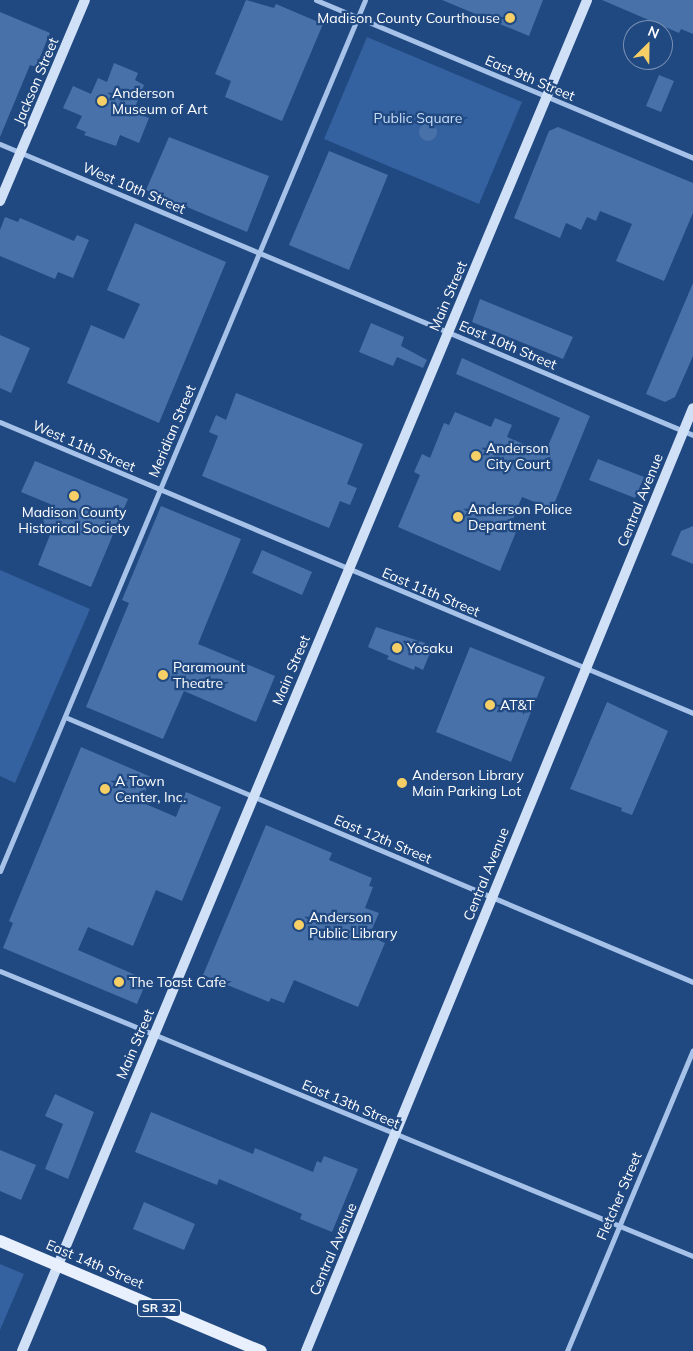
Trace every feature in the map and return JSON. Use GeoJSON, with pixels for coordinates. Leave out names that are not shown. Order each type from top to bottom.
{"type":"FeatureCollection","features":[{"type":"Feature","properties":{"kind":"main road","name":"East 14th Street"},"geometry":{"type":"LineString","coordinates":[[0,1240],[261,1351]]}},
{"type":"Feature","properties":{"kind":"street","name":"Jackson Street"},"geometry":{"type":"LineString","coordinates":[[0,201],[85,0]]}},
{"type":"Feature","properties":{"kind":"street","name":"East 9th Street"},"geometry":{"type":"LineString","coordinates":[[316,0],[693,158]]}},
{"type":"Feature","properties":{"kind":"street","name":"Meridian Street"},"geometry":{"type":"LineString","coordinates":[[0,871],[365,0]]}},
{"type":"Feature","properties":{"kind":"street","name":"Main Street"},"geometry":{"type":"LineString","coordinates":[[22,1351],[588,0]]}},
{"type":"Feature","properties":{"kind":"street","name":"West 10th Street"},"geometry":{"type":"LineString","coordinates":[[0,144],[259,253]]}},
{"type":"Feature","properties":{"kind":"street","name":"East 10th Street"},"geometry":{"type":"LineString","coordinates":[[259,253],[688,433]]}},
{"type":"Feature","properties":{"kind":"street","name":"Central Avenue"},"geometry":{"type":"LineString","coordinates":[[306,1351],[586,668],[688,433],[693,408]]}},
{"type":"Feature","properties":{"kind":"street","name":"West 11th Street"},"geometry":{"type":"LineString","coordinates":[[0,422],[160,490]]}},
{"type":"Feature","properties":{"kind":"street","name":"East 11th Street"},"geometry":{"type":"LineString","coordinates":[[160,490],[693,713]]}},
{"type":"Feature","properties":{"kind":"street","name":"East 12th Street"},"geometry":{"type":"LineString","coordinates":[[65,717],[693,982]]}},
{"type":"Feature","properties":{"kind":"street","name":"East 13th Street"},"geometry":{"type":"LineString","coordinates":[[0,971],[154,1033],[395,1136],[693,1256]]}},
{"type":"Feature","properties":{"kind":"street","name":"Fletcher Street"},"geometry":{"type":"LineString","coordinates":[[567,1351],[693,1050]]}},
{"type":"Feature","properties":{"kind":"green space","name":"Public Square"},"geometry":{"type":"Polygon","coordinates":[[[367,37],[522,102],[479,204],[324,139],[367,37]]]}},
{"type":"Feature","properties":{"kind":"green space"},"geometry":{"type":"Polygon","coordinates":[[[0,570],[90,609],[15,783],[0,776],[0,570]]]}},
{"type":"Feature","properties":{"kind":"green space"},"geometry":{"type":"Polygon","coordinates":[[[0,1264],[24,1274],[0,1330],[0,1264]]]}},
{"type":"Feature","properties":{"kind":"building"},"geometry":{"type":"Polygon","coordinates":[[[246,0],[274,8],[276,4],[323,24],[282,121],[225,97],[231,81],[215,74],[246,0]]]}},
{"type":"Feature","properties":{"kind":"building","name":"Madison County Courthouse"},"geometry":{"type":"Polygon","coordinates":[[[442,0],[543,0],[529,36],[442,0]]]}},
{"type":"Feature","properties":{"kind":"building"},"geometry":{"type":"Polygon","coordinates":[[[602,0],[693,0],[693,34],[681,29],[679,33],[673,30],[673,20],[649,20],[602,0]]]}},
{"type":"Feature","properties":{"kind":"building"},"geometry":{"type":"Polygon","coordinates":[[[0,12],[50,33],[36,67],[30,65],[0,137],[0,12]]]}},
{"type":"Feature","properties":{"kind":"building","name":"Anderson Museum of Art"},"geometry":{"type":"Polygon","coordinates":[[[114,63],[138,73],[135,80],[144,85],[133,112],[149,118],[139,143],[120,135],[116,146],[84,135],[86,132],[76,128],[82,116],[63,108],[73,86],[91,94],[98,78],[107,82],[114,63]]]}},
{"type":"Feature","properties":{"kind":"building"},"geometry":{"type":"Polygon","coordinates":[[[659,75],[674,81],[661,112],[646,106],[659,75]]]}},
{"type":"Feature","properties":{"kind":"building"},"geometry":{"type":"Polygon","coordinates":[[[428,123],[434,126],[437,132],[434,138],[428,141],[422,138],[419,132],[422,126],[428,123]]]}},
{"type":"Feature","properties":{"kind":"building"},"geometry":{"type":"Polygon","coordinates":[[[558,127],[693,183],[693,213],[664,281],[616,261],[632,224],[600,211],[596,221],[587,217],[581,230],[566,223],[560,238],[514,218],[549,131],[558,127]]]}},
{"type":"Feature","properties":{"kind":"building"},"geometry":{"type":"Polygon","coordinates":[[[169,137],[269,176],[247,232],[146,190],[169,137]]]}},
{"type":"Feature","properties":{"kind":"building"},"geometry":{"type":"Polygon","coordinates":[[[329,151],[388,175],[349,270],[289,245],[329,151]]]}},
{"type":"Feature","properties":{"kind":"building"},"geometry":{"type":"Polygon","coordinates":[[[5,217],[18,222],[20,218],[74,241],[77,235],[89,240],[73,278],[58,272],[55,279],[0,256],[0,230],[5,217]]]}},
{"type":"Feature","properties":{"kind":"building"},"geometry":{"type":"Polygon","coordinates":[[[135,223],[226,262],[159,423],[67,383],[91,325],[124,339],[140,304],[107,290],[135,223]]]}},
{"type":"Feature","properties":{"kind":"building"},"geometry":{"type":"Polygon","coordinates":[[[693,283],[693,356],[675,397],[665,402],[646,394],[693,283]]]}},
{"type":"Feature","properties":{"kind":"building"},"geometry":{"type":"Polygon","coordinates":[[[480,299],[573,337],[563,359],[472,322],[480,299]]]}},
{"type":"Feature","properties":{"kind":"building"},"geometry":{"type":"Polygon","coordinates":[[[371,323],[404,337],[401,346],[427,360],[423,368],[397,357],[393,366],[359,352],[371,323]]]}},
{"type":"Feature","properties":{"kind":"building"},"geometry":{"type":"Polygon","coordinates":[[[0,335],[30,348],[11,393],[0,388],[0,335]]]}},
{"type":"Feature","properties":{"kind":"building"},"geometry":{"type":"Polygon","coordinates":[[[462,358],[590,416],[552,509],[522,497],[509,529],[516,532],[500,571],[398,527],[420,475],[414,472],[422,454],[430,458],[444,423],[449,425],[455,412],[491,427],[495,418],[512,425],[507,437],[545,453],[560,418],[456,374],[462,358]]]}},
{"type":"Feature","properties":{"kind":"building"},"geometry":{"type":"Polygon","coordinates":[[[236,393],[363,444],[347,484],[357,488],[350,505],[340,501],[329,528],[202,476],[218,436],[209,432],[216,415],[226,420],[236,393]]]}},
{"type":"Feature","properties":{"kind":"building"},"geometry":{"type":"Polygon","coordinates":[[[598,459],[644,477],[635,498],[589,480],[598,459]]]}},
{"type":"Feature","properties":{"kind":"building"},"geometry":{"type":"Polygon","coordinates":[[[35,461],[128,499],[91,587],[38,565],[50,535],[39,531],[50,504],[21,492],[35,461]]]}},
{"type":"Feature","properties":{"kind":"building"},"geometry":{"type":"Polygon","coordinates":[[[161,506],[241,539],[198,644],[275,676],[256,722],[184,691],[163,739],[86,707],[129,603],[122,600],[161,506]]]}},
{"type":"Feature","properties":{"kind":"building"},"geometry":{"type":"Polygon","coordinates":[[[693,526],[693,564],[671,555],[681,531],[693,526]]]}},
{"type":"Feature","properties":{"kind":"building"},"geometry":{"type":"Polygon","coordinates":[[[262,550],[312,572],[302,595],[252,573],[262,550]]]}},
{"type":"Feature","properties":{"kind":"building","name":"Yosaku"},"geometry":{"type":"Polygon","coordinates":[[[376,627],[425,643],[422,650],[430,653],[423,670],[415,666],[414,670],[387,659],[389,656],[368,647],[376,627]]]}},
{"type":"Feature","properties":{"kind":"building","name":"AT&T"},"geometry":{"type":"Polygon","coordinates":[[[470,647],[545,677],[511,762],[436,732],[470,647]]]}},
{"type":"Feature","properties":{"kind":"building"},"geometry":{"type":"Polygon","coordinates":[[[607,702],[668,731],[632,815],[621,811],[622,808],[570,789],[607,702]]]}},
{"type":"Feature","properties":{"kind":"building"},"geometry":{"type":"Polygon","coordinates":[[[81,747],[151,777],[141,802],[176,817],[186,792],[221,807],[182,901],[156,890],[133,946],[88,927],[78,950],[147,980],[137,1004],[3,948],[13,923],[9,921],[81,747]]]}},
{"type":"Feature","properties":{"kind":"building","name":"Anderson Public Library"},"geometry":{"type":"Polygon","coordinates":[[[266,825],[332,853],[329,860],[372,878],[369,886],[373,887],[365,908],[379,913],[369,936],[385,943],[358,1007],[294,980],[284,1003],[271,998],[269,1002],[203,975],[266,825]]]}},
{"type":"Feature","properties":{"kind":"building"},"geometry":{"type":"Polygon","coordinates":[[[55,1094],[94,1112],[68,1179],[45,1169],[63,1124],[45,1116],[55,1094]]]}},
{"type":"Feature","properties":{"kind":"building"},"geometry":{"type":"Polygon","coordinates":[[[151,1112],[253,1154],[255,1148],[313,1172],[317,1161],[321,1163],[324,1156],[358,1169],[332,1232],[300,1219],[302,1214],[219,1179],[217,1185],[135,1152],[151,1112]]]}},
{"type":"Feature","properties":{"kind":"building"},"geometry":{"type":"Polygon","coordinates":[[[0,1150],[36,1165],[21,1200],[0,1191],[0,1150]]]}},
{"type":"Feature","properties":{"kind":"building"},"geometry":{"type":"Polygon","coordinates":[[[144,1202],[195,1224],[184,1250],[133,1229],[144,1202]]]}},
{"type":"Feature","properties":{"kind":"place","name":"Madison County Courthouse"},"geometry":{"type":"Point","coordinates":[510,18]}},
{"type":"Feature","properties":{"kind":"place","name":"Anderson Museum of Art"},"geometry":{"type":"Point","coordinates":[102,101]}},
{"type":"Feature","properties":{"kind":"place","name":"Anderson City Court"},"geometry":{"type":"Point","coordinates":[476,456]}},
{"type":"Feature","properties":{"kind":"place","name":"Madison County Historical Society"},"geometry":{"type":"Point","coordinates":[74,496]}},
{"type":"Feature","properties":{"kind":"place","name":"Anderson Police Department"},"geometry":{"type":"Point","coordinates":[458,517]}},
{"type":"Feature","properties":{"kind":"place","name":"Yosaku"},"geometry":{"type":"Point","coordinates":[397,648]}},
{"type":"Feature","properties":{"kind":"place","name":"Paramount Theatre"},"geometry":{"type":"Point","coordinates":[163,675]}},
{"type":"Feature","properties":{"kind":"place","name":"AT&T"},"geometry":{"type":"Point","coordinates":[490,705]}},
{"type":"Feature","properties":{"kind":"place","name":"Anderson Library Main Parking Lot"},"geometry":{"type":"Point","coordinates":[402,783]}},
{"type":"Feature","properties":{"kind":"place","name":"A Town Center, Inc."},"geometry":{"type":"Point","coordinates":[105,789]}},
{"type":"Feature","properties":{"kind":"place","name":"Anderson Public Library"},"geometry":{"type":"Point","coordinates":[299,925]}},
{"type":"Feature","properties":{"kind":"place","name":"The Toast Cafe"},"geometry":{"type":"Point","coordinates":[119,982]}}]}
